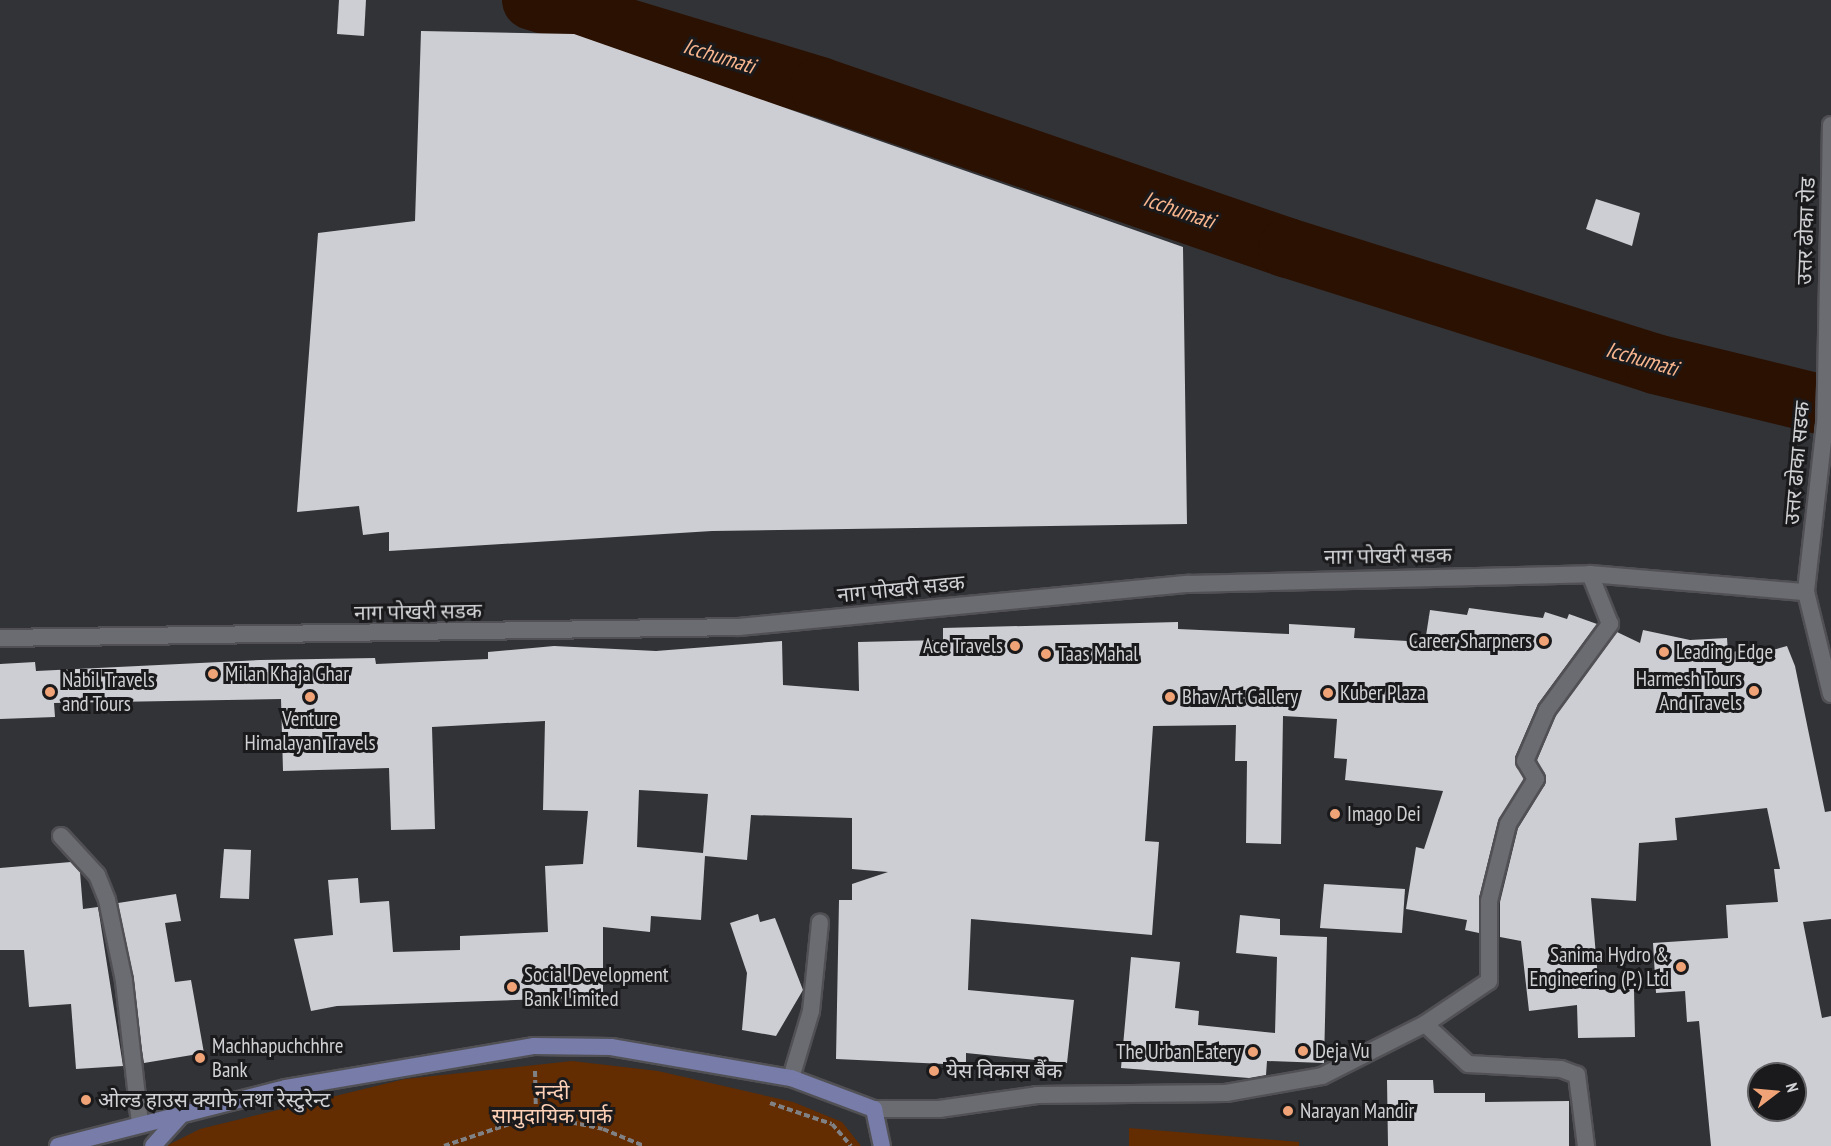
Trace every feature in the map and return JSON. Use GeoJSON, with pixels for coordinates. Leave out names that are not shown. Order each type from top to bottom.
{"type":"FeatureCollection","features":[{"type":"Feature","properties":{"kind":"main road","name":"उत्तर ढोका रोड"},"geometry":{"type":"LineString","coordinates":[[1825,338],[1831,125]]}},
{"type":"Feature","properties":{"kind":"main road","name":"उत्तर ढोका सडक"},"geometry":{"type":"LineString","coordinates":[[1806,592],[1827,455],[1825,338]]}},
{"type":"Feature","properties":{"kind":"main road","name":"नाग पोखरी सडक"},"geometry":{"type":"LineString","coordinates":[[0,638],[739,627],[1188,584],[1590,574],[1806,592]]}},
{"type":"Feature","properties":{"kind":"main road"},"geometry":{"type":"LineString","coordinates":[[58,1146],[286,1089],[534,1046],[611,1047],[791,1078],[874,1109],[939,1109],[1037,1095],[1226,1093],[1322,1076],[1425,1024],[1489,981],[1489,901],[1508,824],[1536,780],[1525,761],[1547,710],[1610,624],[1590,574]]}},
{"type":"Feature","properties":{"kind":"main road"},"geometry":{"type":"LineString","coordinates":[[1806,592],[1831,694]]}},
{"type":"Feature","properties":{"kind":"main road"},"geometry":{"type":"LineString","coordinates":[[61,836],[97,875],[107,900],[124,981],[140,1124]]}},
{"type":"Feature","properties":{"kind":"main road"},"geometry":{"type":"LineString","coordinates":[[791,1078],[811,1011],[820,922]]}},
{"type":"Feature","properties":{"kind":"main road"},"geometry":{"type":"LineString","coordinates":[[1425,1024],[1468,1064],[1561,1069],[1577,1075],[1586,1146]]}},
{"type":"Feature","properties":{"kind":"main road"},"geometry":{"type":"LineString","coordinates":[[874,1109],[882,1146]]}},
{"type":"Feature","properties":{"kind":"main road"},"geometry":{"type":"LineString","coordinates":[[153,1146],[181,1115]]}},
{"type":"Feature","properties":{"kind":"path"},"geometry":{"type":"LineString","coordinates":[[534,1046],[536,1115]]}},
{"type":"Feature","properties":{"kind":"path"},"geometry":{"type":"LineString","coordinates":[[523,1071],[547,1071]]}},
{"type":"Feature","properties":{"kind":"path"},"geometry":{"type":"LineString","coordinates":[[765,1101],[832,1124],[851,1146]]}},
{"type":"Feature","properties":{"kind":"path"},"geometry":{"type":"LineString","coordinates":[[444,1146],[536,1115],[603,1129],[644,1146]]}},
{"type":"Feature","properties":{"kind":"green space","name":"नन्दी सामुदायिक पार्क"},"geometry":{"type":"Polygon","coordinates":[[[572,1061],[658,1071],[793,1102],[842,1122],[861,1146],[166,1146],[200,1129],[405,1079],[572,1061]]]}},
{"type":"Feature","properties":{"kind":"green space"},"geometry":{"type":"Polygon","coordinates":[[[1129,1128],[1299,1142],[1299,1146],[1129,1146],[1129,1128]]]}},
{"type":"Feature","properties":{"kind":"building"},"geometry":{"type":"Polygon","coordinates":[[[339,0],[366,0],[364,36],[337,34],[339,0]]]}},
{"type":"Feature","properties":{"kind":"building"},"geometry":{"type":"Polygon","coordinates":[[[421,31],[574,34],[1183,247],[1187,524],[712,531],[389,551],[389,532],[363,535],[359,506],[297,512],[318,233],[415,221],[421,31]]]}},
{"type":"Feature","properties":{"kind":"building"},"geometry":{"type":"Polygon","coordinates":[[[1596,199],[1640,213],[1632,246],[1586,229],[1596,199]]]}},
{"type":"Feature","properties":{"kind":"building"},"geometry":{"type":"Polygon","coordinates":[[[1469,608],[1543,618],[1545,612],[1567,619],[1569,614],[1597,624],[1538,704],[1515,757],[1524,779],[1498,821],[1479,898],[1479,933],[1465,930],[1467,920],[1406,909],[1416,847],[1424,849],[1443,791],[1345,780],[1347,759],[1334,758],[1337,719],[1283,716],[1281,844],[1246,843],[1247,761],[1235,761],[1236,725],[1153,726],[1145,841],[1159,842],[1152,935],[971,919],[968,990],[1074,1000],[1067,1063],[966,1053],[966,1065],[836,1059],[839,900],[852,900],[852,884],[888,872],[852,869],[852,818],[751,815],[747,860],[705,856],[701,920],[651,916],[650,932],[603,927],[603,997],[337,1006],[311,1011],[294,939],[333,935],[328,880],[358,878],[360,903],[389,901],[393,952],[460,950],[460,936],[548,932],[545,866],[583,864],[588,811],[543,810],[545,721],[432,727],[435,829],[391,830],[389,768],[283,771],[281,699],[54,703],[55,717],[0,719],[0,664],[35,662],[36,671],[260,660],[375,658],[376,664],[488,659],[488,652],[554,646],[656,651],[782,641],[783,685],[859,691],[858,642],[943,640],[943,628],[1178,622],[1178,629],[1289,634],[1289,624],[1355,628],[1354,638],[1425,642],[1430,610],[1467,615],[1469,608]],[[639,790],[637,847],[703,853],[708,794],[639,790]]]}},
{"type":"Feature","properties":{"kind":"building"},"geometry":{"type":"Polygon","coordinates":[[[1643,630],[1690,640],[1727,638],[1728,653],[1760,646],[1762,653],[1787,646],[1795,666],[1825,812],[1831,811],[1831,919],[1803,922],[1822,1018],[1831,1016],[1831,1146],[1711,1146],[1699,1021],[1687,1022],[1685,991],[1656,993],[1653,943],[1728,938],[1726,905],[1778,902],[1774,869],[1780,869],[1767,808],[1675,818],[1677,840],[1639,843],[1636,901],[1591,898],[1599,990],[1634,989],[1635,1037],[1578,1038],[1577,1005],[1529,1011],[1521,941],[1500,937],[1500,902],[1518,828],[1545,784],[1537,760],[1556,715],[1617,632],[1640,643],[1643,630]]]}},
{"type":"Feature","properties":{"kind":"building"},"geometry":{"type":"Polygon","coordinates":[[[224,849],[251,850],[249,899],[220,898],[224,849]]]}},
{"type":"Feature","properties":{"kind":"building"},"geometry":{"type":"Polygon","coordinates":[[[71,862],[80,872],[83,909],[98,907],[123,1066],[76,1069],[71,1004],[29,1007],[24,950],[0,950],[0,868],[71,862]]]}},
{"type":"Feature","properties":{"kind":"building"},"geometry":{"type":"Polygon","coordinates":[[[1324,884],[1405,889],[1402,933],[1320,928],[1324,884]]]}},
{"type":"Feature","properties":{"kind":"building"},"geometry":{"type":"Polygon","coordinates":[[[176,894],[181,921],[165,923],[175,982],[191,980],[204,1053],[144,1063],[118,903],[176,894]]]}},
{"type":"Feature","properties":{"kind":"building"},"geometry":{"type":"Polygon","coordinates":[[[758,914],[760,922],[775,918],[803,990],[776,1036],[742,1030],[747,973],[730,923],[758,914]]]}},
{"type":"Feature","properties":{"kind":"building"},"geometry":{"type":"Polygon","coordinates":[[[1240,915],[1280,919],[1280,935],[1327,937],[1324,1063],[1267,1061],[1266,1075],[1249,1078],[1121,1068],[1131,957],[1180,962],[1175,1008],[1199,1011],[1198,1025],[1275,1033],[1277,957],[1236,953],[1240,915]]]}},
{"type":"Feature","properties":{"kind":"building"},"geometry":{"type":"Polygon","coordinates":[[[1387,1080],[1433,1080],[1434,1093],[1485,1093],[1485,1102],[1569,1101],[1569,1146],[1388,1146],[1387,1080]]]}},
{"type":"Feature","properties":{"kind":"waterway","name":"Icchumati"},"geometry":{"type":"LineString","coordinates":[[532,0],[820,87],[1288,248],[1655,364],[1831,407]]}},
{"type":"Feature","properties":{"kind":"place","name":"Career Sharpners"},"geometry":{"type":"Point","coordinates":[1544,641]}},
{"type":"Feature","properties":{"kind":"place","name":"Ace Travels"},"geometry":{"type":"Point","coordinates":[1015,646]}},
{"type":"Feature","properties":{"kind":"place","name":"Leading Edge"},"geometry":{"type":"Point","coordinates":[1664,652]}},
{"type":"Feature","properties":{"kind":"place","name":"Taas Mahal"},"geometry":{"type":"Point","coordinates":[1046,654]}},
{"type":"Feature","properties":{"kind":"place","name":"Milan Khaja Ghar"},"geometry":{"type":"Point","coordinates":[213,674]}},
{"type":"Feature","properties":{"kind":"place","name":"Harmesh Tours And Travels"},"geometry":{"type":"Point","coordinates":[1754,691]}},
{"type":"Feature","properties":{"kind":"place","name":"Nabil Travels and Tours"},"geometry":{"type":"Point","coordinates":[50,692]}},
{"type":"Feature","properties":{"kind":"place","name":"Kuber Plaza"},"geometry":{"type":"Point","coordinates":[1328,693]}},
{"type":"Feature","properties":{"kind":"place","name":"Venture Himalayan Travels"},"geometry":{"type":"Point","coordinates":[310,697]}},
{"type":"Feature","properties":{"kind":"place","name":"Bhav Art Gallery"},"geometry":{"type":"Point","coordinates":[1170,697]}},
{"type":"Feature","properties":{"kind":"place","name":"Imago Dei"},"geometry":{"type":"Point","coordinates":[1335,814]}},
{"type":"Feature","properties":{"kind":"place","name":"Sanima Hydro & Engineering (P.) Ltd"},"geometry":{"type":"Point","coordinates":[1681,967]}},
{"type":"Feature","properties":{"kind":"place","name":"Social Development Bank Limited"},"geometry":{"type":"Point","coordinates":[512,987]}},
{"type":"Feature","properties":{"kind":"place","name":"Deja Vu"},"geometry":{"type":"Point","coordinates":[1303,1051]}},
{"type":"Feature","properties":{"kind":"place","name":"The Urban Eatery"},"geometry":{"type":"Point","coordinates":[1253,1052]}},
{"type":"Feature","properties":{"kind":"place","name":"Machhapuchchhre Bank"},"geometry":{"type":"Point","coordinates":[200,1058]}},
{"type":"Feature","properties":{"kind":"place","name":"येस विकास बैंक"},"geometry":{"type":"Point","coordinates":[934,1071]}},
{"type":"Feature","properties":{"kind":"place","name":"ओल्ड हाउस क्याफे तथा रेस्टुरेन्ट"},"geometry":{"type":"Point","coordinates":[86,1100]}},
{"type":"Feature","properties":{"kind":"place","name":"Narayan Mandir"},"geometry":{"type":"Point","coordinates":[1288,1111]}}]}
